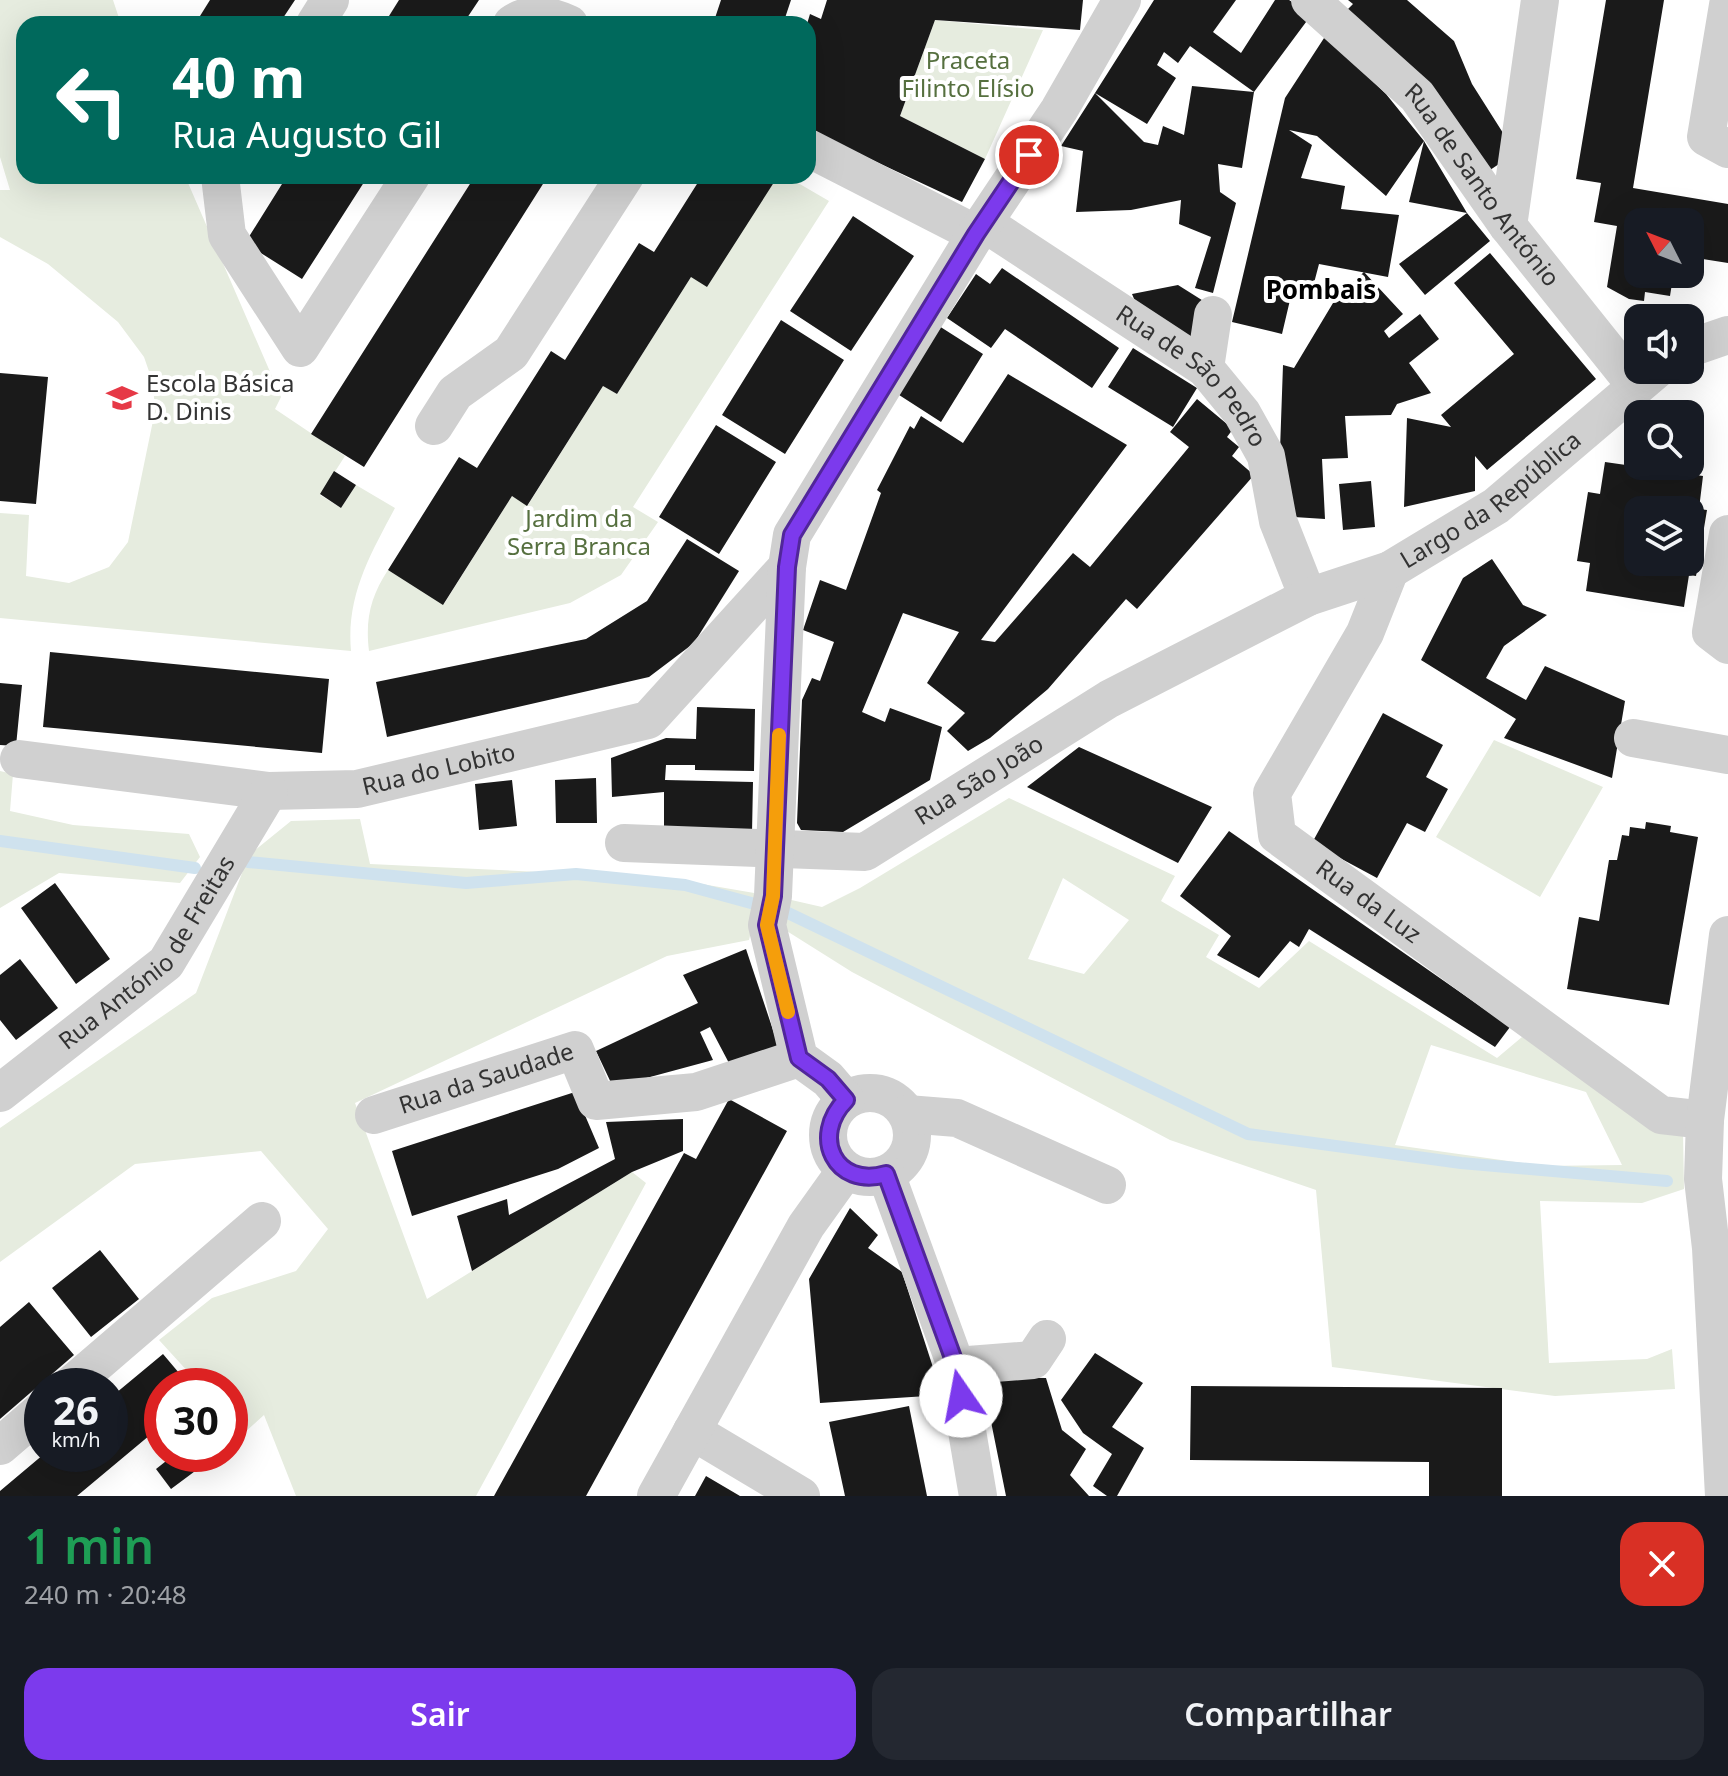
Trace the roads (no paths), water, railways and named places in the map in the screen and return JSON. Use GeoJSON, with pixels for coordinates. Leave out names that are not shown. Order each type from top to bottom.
{"type":"FeatureCollection","features":[{"type":"Feature","properties":{"kind":"street"},"geometry":{"type":"LineString","coordinates":[[846,1100],[828,1079],[799,1058],[770,911],[787,567],[792,535],[980,229],[1059,110],[1122,0]]}},
{"type":"Feature","properties":{"kind":"street","name":"Rua de Santo António"},"geometry":{"type":"LineString","coordinates":[[1310,0],[1417,96],[1508,226],[1624,354]]}},
{"type":"Feature","properties":{"kind":"street"},"geometry":{"type":"LineString","coordinates":[[1508,226],[1540,0]]}},
{"type":"Feature","properties":{"kind":"street"},"geometry":{"type":"LineString","coordinates":[[1728,5],[1706,137],[1728,149]]}},
{"type":"Feature","properties":{"kind":"street","name":"Rua de São Pedro"},"geometry":{"type":"LineString","coordinates":[[816,152],[980,229],[1205,368],[1242,413],[1266,456],[1278,521],[1308,597]]}},
{"type":"Feature","properties":{"kind":"street"},"geometry":{"type":"LineString","coordinates":[[221,184],[227,235],[300,348],[406,184]]}},
{"type":"Feature","properties":{"kind":"street"},"geometry":{"type":"LineString","coordinates":[[434,426],[455,393],[511,353],[620,184]]}},
{"type":"Feature","properties":{"kind":"street"},"geometry":{"type":"LineString","coordinates":[[1205,368],[1213,315]]}},
{"type":"Feature","properties":{"kind":"street"},"geometry":{"type":"LineString","coordinates":[[1704,343],[1728,335]]}},
{"type":"Feature","properties":{"kind":"street","name":"Largo da República"},"geometry":{"type":"LineString","coordinates":[[1308,597],[1390,570],[1496,506],[1639,384]]}},
{"type":"Feature","properties":{"kind":"street"},"geometry":{"type":"LineString","coordinates":[[1728,534],[1711,632],[1728,645]]}},
{"type":"Feature","properties":{"kind":"street","name":"Rua do Lobito"},"geometry":{"type":"LineString","coordinates":[[19,759],[269,791],[357,789],[648,720],[787,567]]}},
{"type":"Feature","properties":{"kind":"street","name":"Rua da Luz"},"geometry":{"type":"LineString","coordinates":[[1390,570],[1365,633],[1272,793],[1277,835],[1661,1115],[1705,1120]]}},
{"type":"Feature","properties":{"kind":"street","name":"Rua São João"},"geometry":{"type":"LineString","coordinates":[[624,843],[865,852],[1109,699],[1308,597]]}},
{"type":"Feature","properties":{"kind":"street"},"geometry":{"type":"LineString","coordinates":[[1633,738],[1728,755]]}},
{"type":"Feature","properties":{"kind":"street","name":"Rua António de Freitas"},"geometry":{"type":"LineString","coordinates":[[0,1093],[166,963],[269,791]]}},
{"type":"Feature","properties":{"kind":"street"},"geometry":{"type":"LineString","coordinates":[[1724,1496],[1711,1248],[1703,1179],[1705,1120],[1728,935]]}},
{"type":"Feature","properties":{"kind":"street","name":"Rua da Saudade"},"geometry":{"type":"LineString","coordinates":[[374,1115],[575,1050],[596,1101],[696,1092],[799,1058]]}},
{"type":"Feature","properties":{"kind":"street"},"geometry":{"type":"LineString","coordinates":[[907,1114],[912,1142],[898,1166],[886,1174],[865,1177],[846,1170],[830,1148],[827,1134],[830,1121],[846,1100],[859,1094],[887,1096],[907,1114],[957,1118],[1107,1185]]}},
{"type":"Feature","properties":{"kind":"street"},"geometry":{"type":"LineString","coordinates":[[656,1496],[806,1226],[846,1170]]}},
{"type":"Feature","properties":{"kind":"street"},"geometry":{"type":"LineString","coordinates":[[886,1174],[956,1366],[978,1496]]}},
{"type":"Feature","properties":{"kind":"street"},"geometry":{"type":"LineString","coordinates":[[91,1368],[262,1221]]}},
{"type":"Feature","properties":{"kind":"street"},"geometry":{"type":"LineString","coordinates":[[956,1366],[1033,1360],[1047,1339]]}},
{"type":"Feature","properties":{"kind":"street"},"geometry":{"type":"LineString","coordinates":[[0,1446],[24,1425]]}},
{"type":"Feature","properties":{"kind":"street"},"geometry":{"type":"LineString","coordinates":[[692,1431],[801,1496]]}},
{"type":"Feature","properties":{"kind":"waterway"},"geometry":{"type":"LineString","coordinates":[[0,841],[195,868]]}},
{"type":"Feature","properties":{"kind":"waterway"},"geometry":{"type":"LineString","coordinates":[[248,862],[466,883],[576,874],[685,885],[788,913],[1248,1134],[1461,1163],[1667,1181]]}},
{"type":"Feature","properties":{"kind":"place","name":"Escola Básica D. Dinis"},"geometry":{"type":"Point","coordinates":[122,398]}},
{"type":"Feature","properties":{"kind":"district","name":"Pombais"},"geometry":{"type":"Point","coordinates":[1321,290]}},
{"type":"Feature","properties":{"kind":"park label","name":"Praceta Filinto Elísio"},"geometry":{"type":"Point","coordinates":[968,75]}},
{"type":"Feature","properties":{"kind":"park label","name":"Jardim da Serra Branca"},"geometry":{"type":"Point","coordinates":[579,533]}}]}
